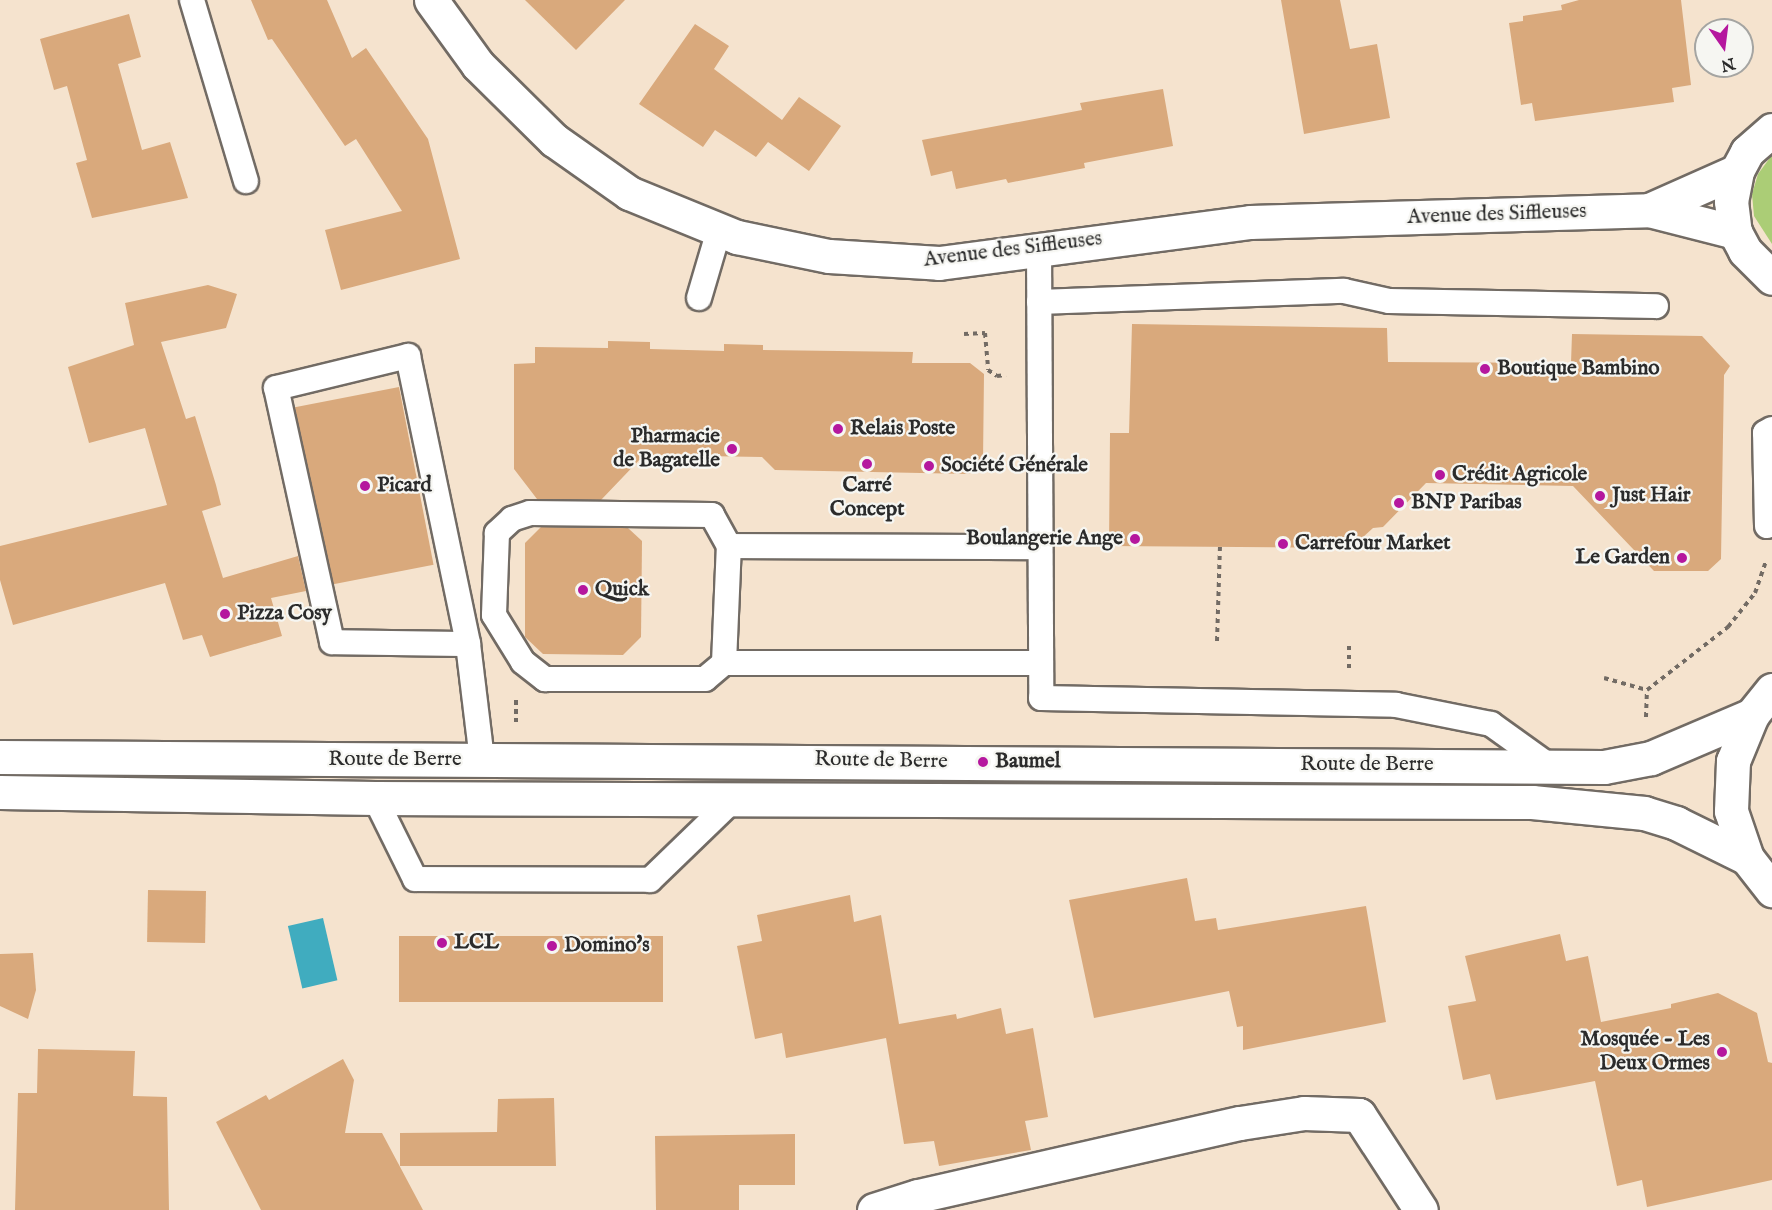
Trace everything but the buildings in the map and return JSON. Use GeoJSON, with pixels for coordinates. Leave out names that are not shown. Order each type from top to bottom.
{"type":"FeatureCollection","features":[{"type":"Feature","properties":{"kind":"main road","name":"Avenue des Siffleuses"},"geometry":{"type":"LineString","coordinates":[[431,0],[478,65],[554,140],[629,193],[719,230],[829,256],[939,263],[1039,247],[1250,222],[1649,210],[1735,232]]}},
{"type":"Feature","properties":{"kind":"main road"},"geometry":{"type":"LineString","coordinates":[[1772,130],[1748,152],[1737,171],[1731,201],[1735,232],[1745,251],[1772,278]]}},
{"type":"Feature","properties":{"kind":"main road","name":"Avenue des Siffleuses"},"geometry":{"type":"LineString","coordinates":[[1649,210],[1737,171]]}},
{"type":"Feature","properties":{"kind":"main road"},"geometry":{"type":"LineString","coordinates":[[1772,690],[1752,715],[1733,761],[1731,811],[1748,858],[1772,890]]}},
{"type":"Feature","properties":{"kind":"main road","name":"Route de Berre"},"geometry":{"type":"LineString","coordinates":[[0,757],[1604,767],[1651,758],[1752,715]]}},
{"type":"Feature","properties":{"kind":"main road","name":"Route de Berre"},"geometry":{"type":"LineString","coordinates":[[0,792],[375,798],[1532,802],[1644,813],[1676,823],[1748,858]]}},
{"type":"Feature","properties":{"kind":"main road"},"geometry":{"type":"LineString","coordinates":[[874,1210],[921,1203],[1240,1123],[1304,1113],[1359,1115],[1421,1210]]}},
{"type":"Feature","properties":{"kind":"lane"},"geometry":{"type":"LineString","coordinates":[[192,0],[246,181]]}},
{"type":"Feature","properties":{"kind":"lane"},"geometry":{"type":"LineString","coordinates":[[699,298],[719,230]]}},
{"type":"Feature","properties":{"kind":"lane"},"geometry":{"type":"LineString","coordinates":[[1039,247],[1041,698],[1396,705],[1491,724],[1548,765]]}},
{"type":"Feature","properties":{"kind":"lane"},"geometry":{"type":"LineString","coordinates":[[1039,302],[1344,291],[1389,301],[1656,306]]}},
{"type":"Feature","properties":{"kind":"lane"},"geometry":{"type":"LineString","coordinates":[[468,644],[332,642],[276,388],[408,357],[468,644],[482,760]]}},
{"type":"Feature","properties":{"kind":"lane"},"geometry":{"type":"LineString","coordinates":[[1767,526],[1765,433],[1772,429]]}},
{"type":"Feature","properties":{"kind":"lane"},"geometry":{"type":"LineString","coordinates":[[724,663],[729,546],[712,515],[530,513],[512,519],[497,533],[493,579],[495,615],[515,651],[545,679],[705,679],[724,663],[1041,663]]}},
{"type":"Feature","properties":{"kind":"lane"},"geometry":{"type":"LineString","coordinates":[[729,546],[1040,547]]}},
{"type":"Feature","properties":{"kind":"lane"},"geometry":{"type":"LineString","coordinates":[[375,798],[415,879],[626,880],[650,880],[734,799]]}},
{"type":"Feature","properties":{"kind":"path"},"geometry":{"type":"LineString","coordinates":[[964,334],[985,333],[988,370]]}},
{"type":"Feature","properties":{"kind":"path"},"geometry":{"type":"LineString","coordinates":[[1647,690],[1728,627],[1755,593],[1767,561],[1767,526]]}},
{"type":"Feature","properties":{"kind":"path"},"geometry":{"type":"LineString","coordinates":[[1217,641],[1220,547]]}},
{"type":"Feature","properties":{"kind":"path"},"geometry":{"type":"LineString","coordinates":[[515,651],[517,759]]}},
{"type":"Feature","properties":{"kind":"path"},"geometry":{"type":"LineString","coordinates":[[1604,678],[1647,690]]}},
{"type":"Feature","properties":{"kind":"path"},"geometry":{"type":"LineString","coordinates":[[1646,729],[1647,690]]}},
{"type":"Feature","properties":{"kind":"green space"},"geometry":{"type":"Polygon","coordinates":[[[1772,155],[1772,244],[1754,216],[1752,194],[1758,174],[1772,155]]]}},
{"type":"Feature","properties":{"kind":"water"},"geometry":{"type":"Polygon","coordinates":[[[323,918],[337,980],[302,988],[288,926],[323,918]]]}},
{"type":"Feature","properties":{"kind":"place","name":"Boutique Bambino"},"geometry":{"type":"Point","coordinates":[1485,369]}},
{"type":"Feature","properties":{"kind":"place","name":"Relais Poste"},"geometry":{"type":"Point","coordinates":[838,429]}},
{"type":"Feature","properties":{"kind":"place","name":"Pharmacie de Bagatelle"},"geometry":{"type":"Point","coordinates":[732,449]}},
{"type":"Feature","properties":{"kind":"place","name":"Carré Concept"},"geometry":{"type":"Point","coordinates":[867,464]}},
{"type":"Feature","properties":{"kind":"place","name":"Société Générale"},"geometry":{"type":"Point","coordinates":[929,466]}},
{"type":"Feature","properties":{"kind":"place","name":"Crédit Agricole"},"geometry":{"type":"Point","coordinates":[1440,475]}},
{"type":"Feature","properties":{"kind":"place","name":"Picard"},"geometry":{"type":"Point","coordinates":[365,486]}},
{"type":"Feature","properties":{"kind":"place","name":"Just Hair"},"geometry":{"type":"Point","coordinates":[1600,496]}},
{"type":"Feature","properties":{"kind":"place","name":"BNP Paribas"},"geometry":{"type":"Point","coordinates":[1399,503]}},
{"type":"Feature","properties":{"kind":"place","name":"Boulangerie Ange"},"geometry":{"type":"Point","coordinates":[1135,539]}},
{"type":"Feature","properties":{"kind":"place","name":"Carrefour Market"},"geometry":{"type":"Point","coordinates":[1283,544]}},
{"type":"Feature","properties":{"kind":"place","name":"Le Garden"},"geometry":{"type":"Point","coordinates":[1682,558]}},
{"type":"Feature","properties":{"kind":"place","name":"Quick"},"geometry":{"type":"Point","coordinates":[583,590]}},
{"type":"Feature","properties":{"kind":"place","name":"Pizza Cosy"},"geometry":{"type":"Point","coordinates":[225,614]}},
{"type":"Feature","properties":{"kind":"place","name":"Baumel"},"geometry":{"type":"Point","coordinates":[983,762]}},
{"type":"Feature","properties":{"kind":"place","name":"LCL"},"geometry":{"type":"Point","coordinates":[442,943]}},
{"type":"Feature","properties":{"kind":"place","name":"Domino's"},"geometry":{"type":"Point","coordinates":[552,946]}},
{"type":"Feature","properties":{"kind":"place","name":"Mosquée - Les Deux Ormes"},"geometry":{"type":"Point","coordinates":[1722,1052]}}]}
